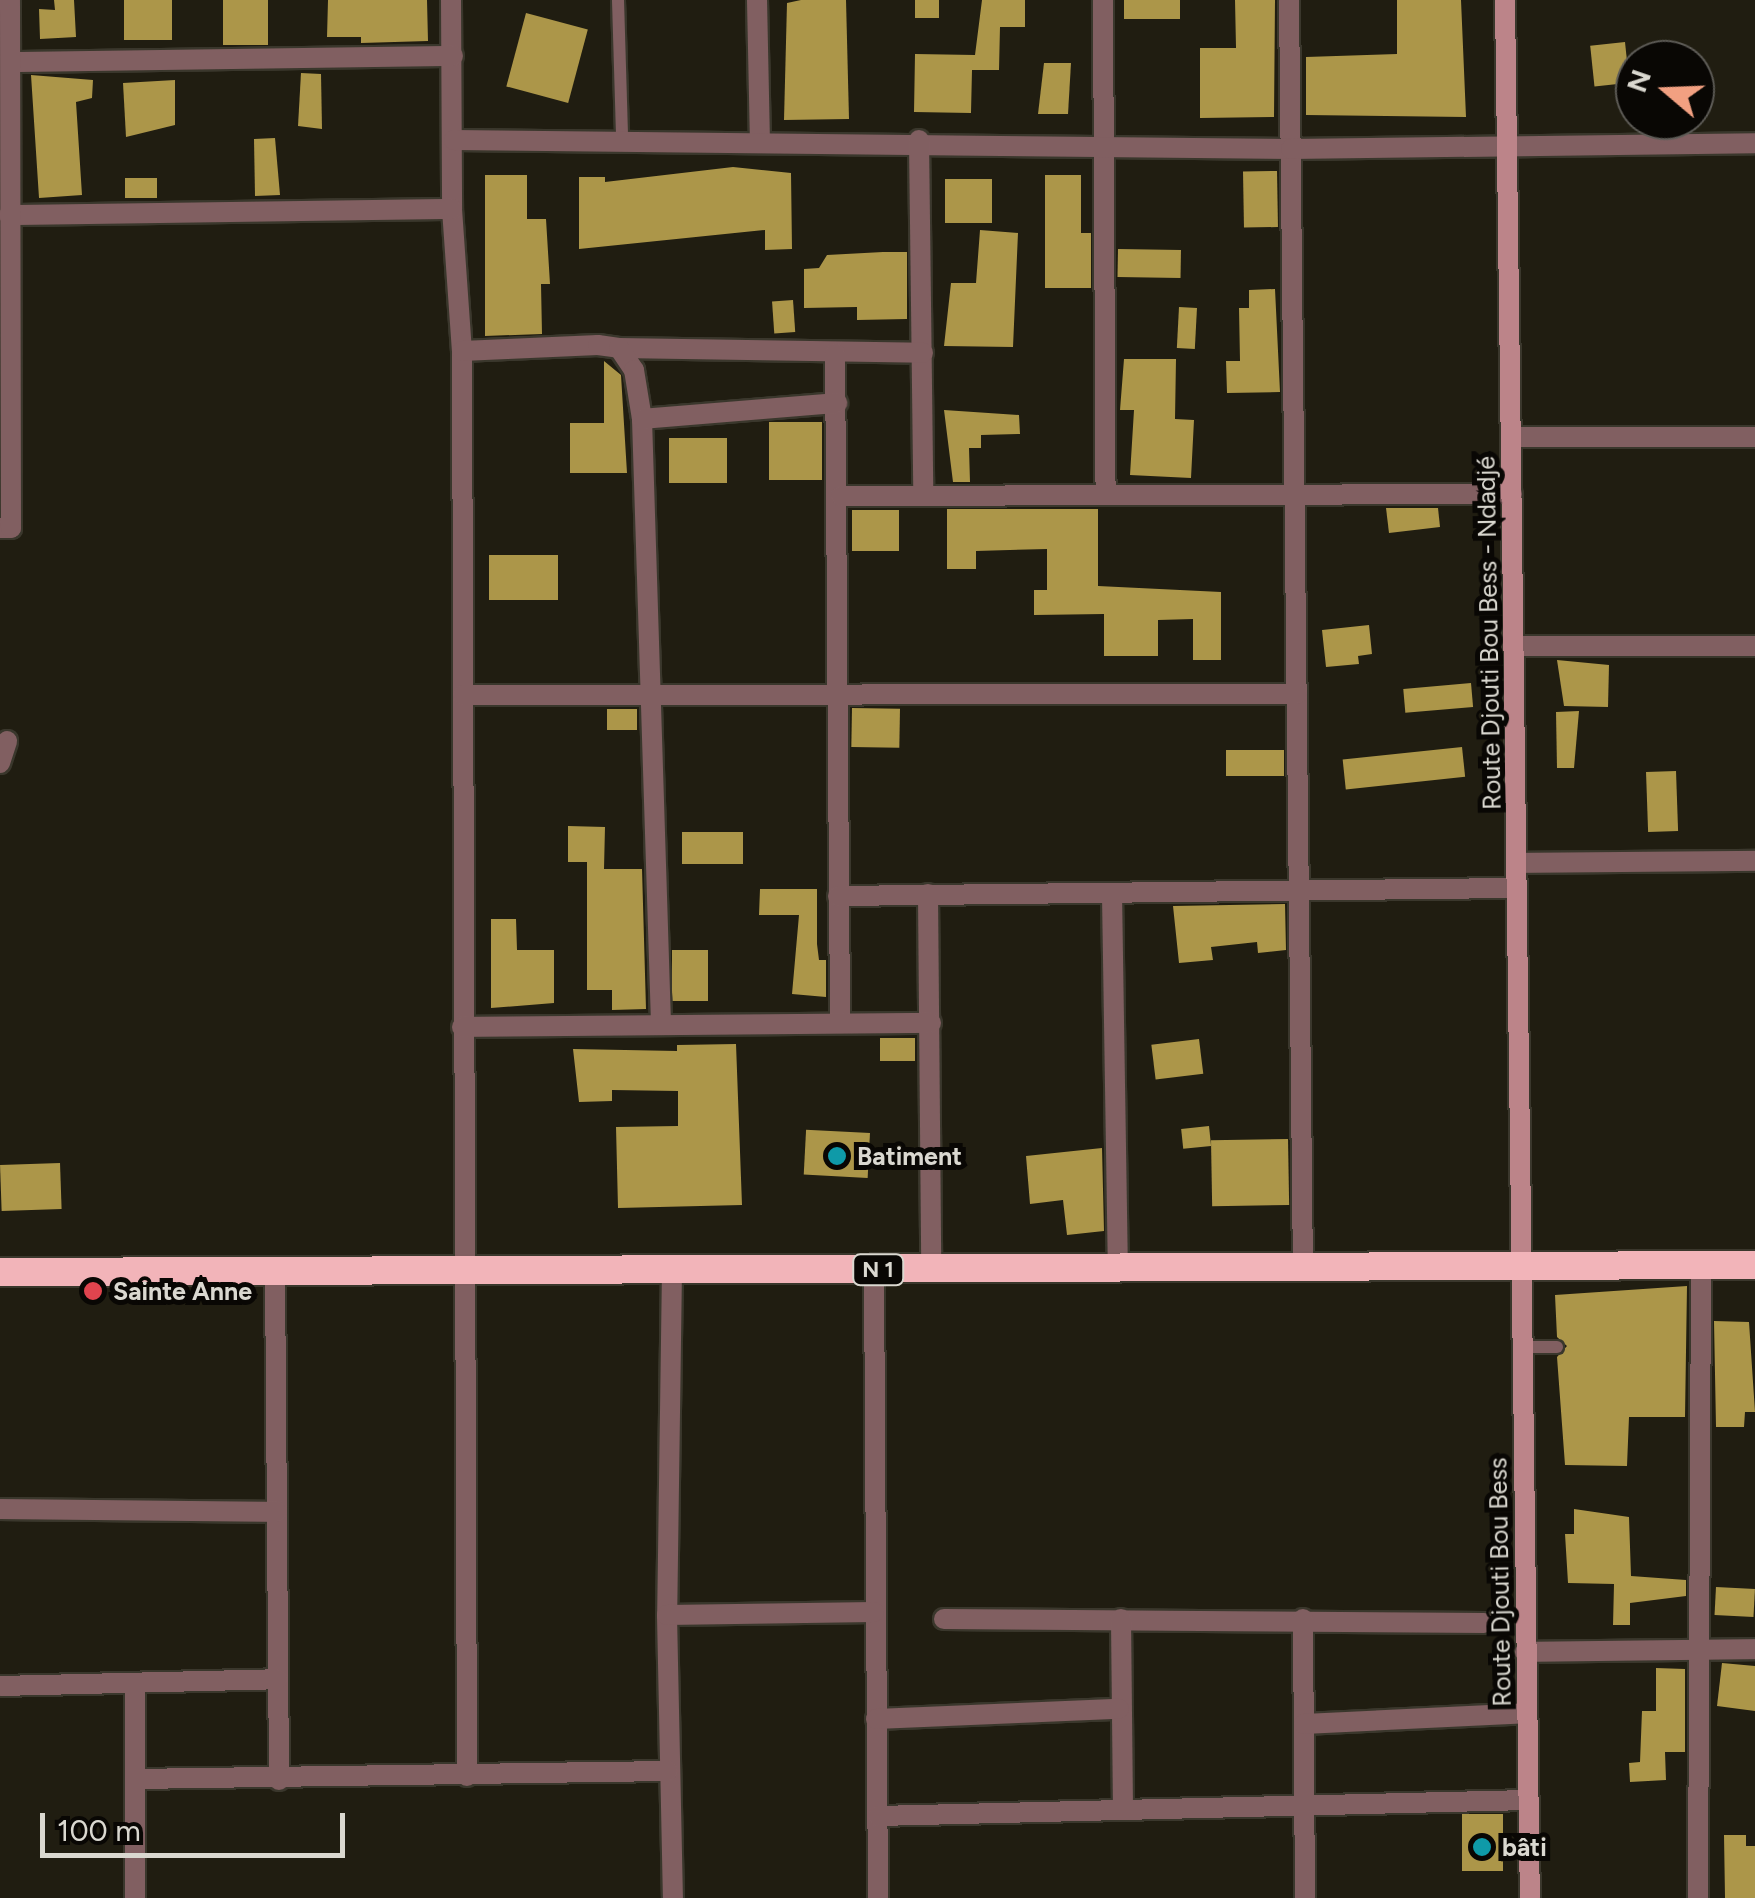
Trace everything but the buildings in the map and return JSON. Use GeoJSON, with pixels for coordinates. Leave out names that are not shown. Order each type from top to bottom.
{"type":"FeatureCollection","features":[{"type":"Feature","properties":{"kind":"highway","name":"N 1"},"geometry":{"type":"LineString","coordinates":[[0,1272],[1522,1266],[1649,1277],[1701,1265],[1755,1265]]}},
{"type":"Feature","properties":{"kind":"main road","name":"Route Djouti Bou Bess - Ndadjé"},"geometry":{"type":"LineString","coordinates":[[1506,0],[1522,1266]]}},
{"type":"Feature","properties":{"kind":"main road","name":"Route Djouti Bou Bess"},"geometry":{"type":"LineString","coordinates":[[1522,1266],[1530,1898]]}},
{"type":"Feature","properties":{"kind":"street"},"geometry":{"type":"LineString","coordinates":[[0,528],[11,528],[10,215],[5,98],[11,62],[10,0]]}},
{"type":"Feature","properties":{"kind":"street"},"geometry":{"type":"LineString","coordinates":[[451,0],[452,209],[462,351],[462,1270],[467,1776]]}},
{"type":"Feature","properties":{"kind":"street"},"geometry":{"type":"LineString","coordinates":[[757,0],[760,141]]}},
{"type":"Feature","properties":{"kind":"street"},"geometry":{"type":"LineString","coordinates":[[1102,0],[1106,493]]}},
{"type":"Feature","properties":{"kind":"street"},"geometry":{"type":"LineString","coordinates":[[1289,0],[1302,1266]]}},
{"type":"Feature","properties":{"kind":"street"},"geometry":{"type":"LineString","coordinates":[[11,62],[453,56]]}},
{"type":"Feature","properties":{"kind":"street"},"geometry":{"type":"LineString","coordinates":[[454,140],[919,140],[1290,149],[1755,143]]}},
{"type":"Feature","properties":{"kind":"street"},"geometry":{"type":"LineString","coordinates":[[919,140],[923,492]]}},
{"type":"Feature","properties":{"kind":"street"},"geometry":{"type":"LineString","coordinates":[[10,215],[452,209]]}},
{"type":"Feature","properties":{"kind":"street"},"geometry":{"type":"LineString","coordinates":[[462,351],[619,348],[923,353]]}},
{"type":"Feature","properties":{"kind":"street"},"geometry":{"type":"LineString","coordinates":[[619,348],[634,370],[642,419],[661,1026]]}},
{"type":"Feature","properties":{"kind":"street"},"geometry":{"type":"LineString","coordinates":[[835,353],[841,496],[840,1022]]}},
{"type":"Feature","properties":{"kind":"street"},"geometry":{"type":"LineString","coordinates":[[642,419],[837,403]]}},
{"type":"Feature","properties":{"kind":"street"},"geometry":{"type":"LineString","coordinates":[[1511,437],[1755,437]]}},
{"type":"Feature","properties":{"kind":"street"},"geometry":{"type":"LineString","coordinates":[[841,496],[923,492],[1512,494]]}},
{"type":"Feature","properties":{"kind":"street"},"geometry":{"type":"LineString","coordinates":[[1514,646],[1755,646]]}},
{"type":"Feature","properties":{"kind":"street"},"geometry":{"type":"LineString","coordinates":[[463,695],[1296,694]]}},
{"type":"Feature","properties":{"kind":"street"},"geometry":{"type":"LineString","coordinates":[[0,763],[8,741]]}},
{"type":"Feature","properties":{"kind":"street"},"geometry":{"type":"LineString","coordinates":[[1516,863],[1755,861]]}},
{"type":"Feature","properties":{"kind":"street"},"geometry":{"type":"LineString","coordinates":[[838,896],[1112,894],[1298,887],[1517,888]]}},
{"type":"Feature","properties":{"kind":"street"},"geometry":{"type":"LineString","coordinates":[[928,894],[930,1270]]}},
{"type":"Feature","properties":{"kind":"street"},"geometry":{"type":"LineString","coordinates":[[1112,894],[1118,1268]]}},
{"type":"Feature","properties":{"kind":"street"},"geometry":{"type":"LineString","coordinates":[[462,1027],[931,1023]]}},
{"type":"Feature","properties":{"kind":"street"},"geometry":{"type":"LineString","coordinates":[[1698,1898],[1701,1265]]}},
{"type":"Feature","properties":{"kind":"street"},"geometry":{"type":"LineString","coordinates":[[672,1269],[667,1615],[673,1898]]}},
{"type":"Feature","properties":{"kind":"street"},"geometry":{"type":"LineString","coordinates":[[276,1270],[279,1780]]}},
{"type":"Feature","properties":{"kind":"street"},"geometry":{"type":"LineString","coordinates":[[874,1270],[878,1898]]}},
{"type":"Feature","properties":{"kind":"street"},"geometry":{"type":"LineString","coordinates":[[0,1509],[277,1512]]}},
{"type":"Feature","properties":{"kind":"street"},"geometry":{"type":"LineString","coordinates":[[667,1615],[874,1612]]}},
{"type":"Feature","properties":{"kind":"street"},"geometry":{"type":"LineString","coordinates":[[1121,1618],[1122,1807]]}},
{"type":"Feature","properties":{"kind":"street"},"geometry":{"type":"LineString","coordinates":[[944,1619],[1484,1623]]}},
{"type":"Feature","properties":{"kind":"street"},"geometry":{"type":"LineString","coordinates":[[1303,1620],[1305,1898]]}},
{"type":"Feature","properties":{"kind":"street"},"geometry":{"type":"LineString","coordinates":[[1526,1652],[1755,1649]]}},
{"type":"Feature","properties":{"kind":"street"},"geometry":{"type":"LineString","coordinates":[[0,1686],[135,1686],[278,1679]]}},
{"type":"Feature","properties":{"kind":"street"},"geometry":{"type":"LineString","coordinates":[[135,1686],[135,1898]]}},
{"type":"Feature","properties":{"kind":"street"},"geometry":{"type":"LineString","coordinates":[[876,1719],[1119,1709]]}},
{"type":"Feature","properties":{"kind":"street"},"geometry":{"type":"LineString","coordinates":[[1304,1724],[1526,1713]]}},
{"type":"Feature","properties":{"kind":"street"},"geometry":{"type":"LineString","coordinates":[[135,1780],[668,1771]]}},
{"type":"Feature","properties":{"kind":"street"},"geometry":{"type":"LineString","coordinates":[[878,1816],[1528,1800]]}},
{"type":"Feature","properties":{"kind":"lane"},"geometry":{"type":"LineString","coordinates":[[618,0],[622,138]]}},
{"type":"Feature","properties":{"kind":"lane"},"geometry":{"type":"LineString","coordinates":[[1523,1347],[1557,1347]]}},
{"type":"Feature","properties":{"kind":"place","name":"Batiment"},"geometry":{"type":"Point","coordinates":[837,1156]}},
{"type":"Feature","properties":{"kind":"place","name":"Sainte Anne"},"geometry":{"type":"Point","coordinates":[93,1291]}},
{"type":"Feature","properties":{"kind":"place","name":"bâti"},"geometry":{"type":"Point","coordinates":[1482,1847]}}]}
